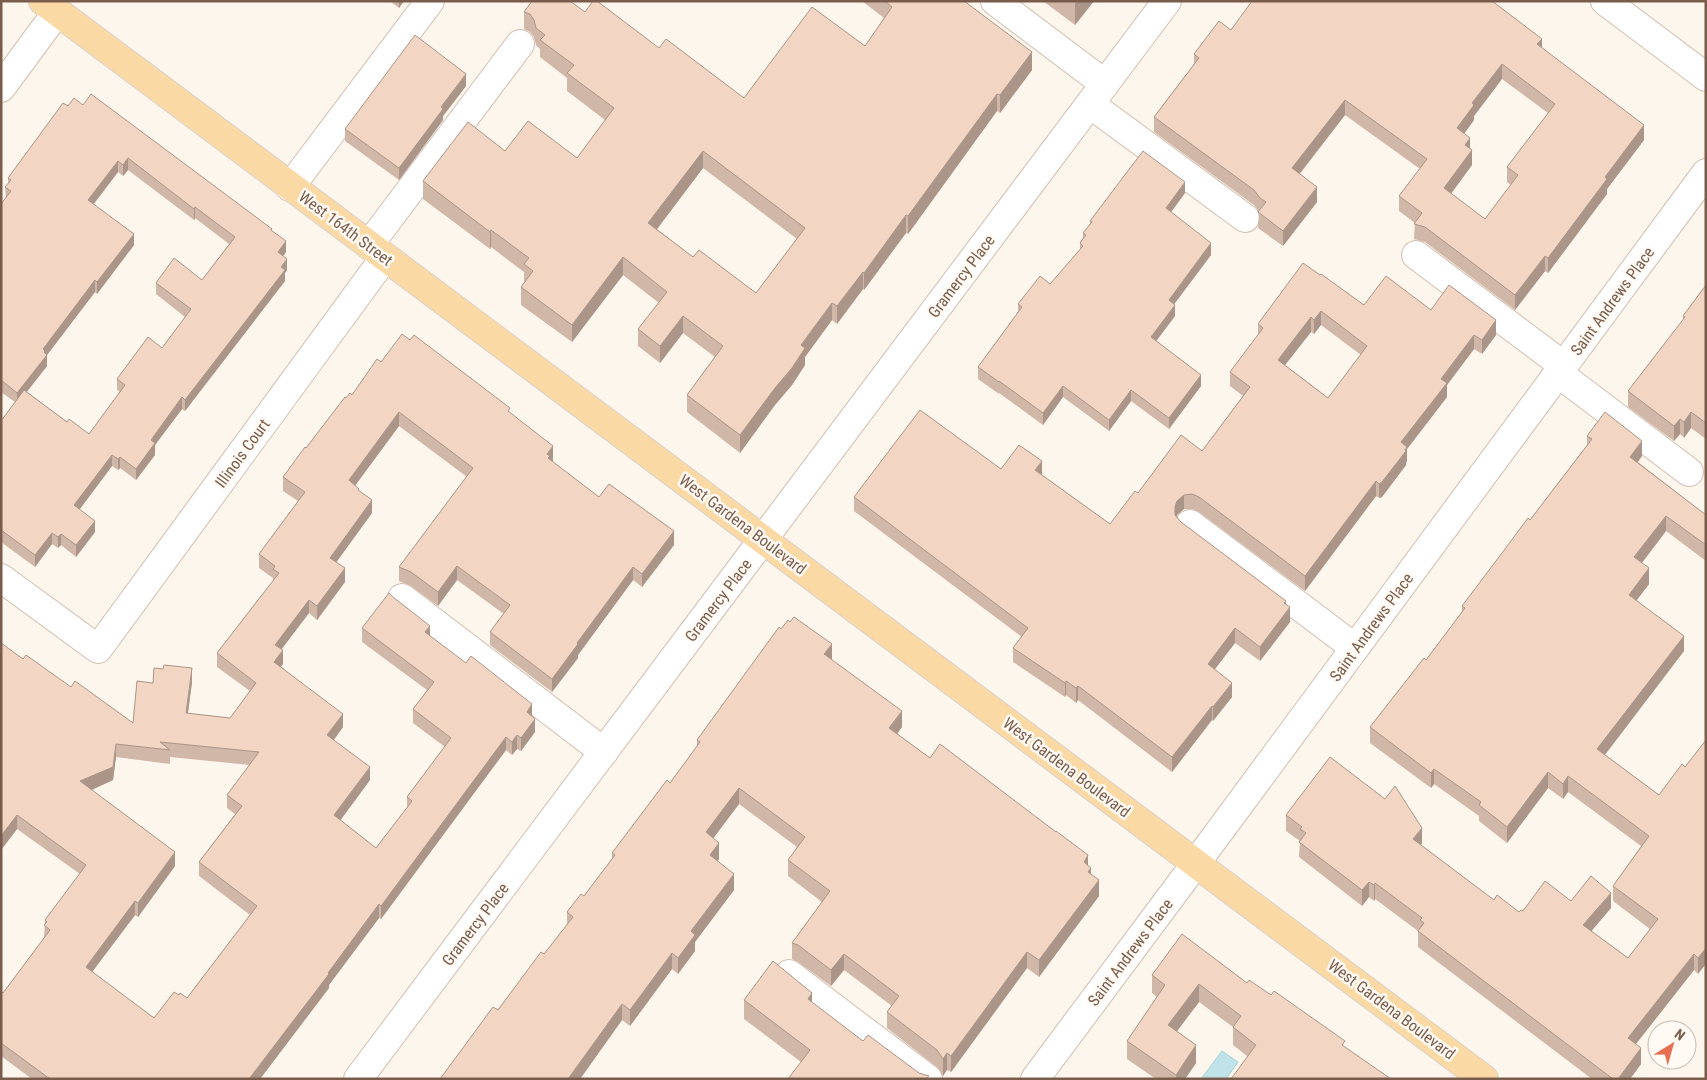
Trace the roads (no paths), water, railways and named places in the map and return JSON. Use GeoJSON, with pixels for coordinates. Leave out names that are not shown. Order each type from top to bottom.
{"type":"FeatureCollection","features":[{"type":"Feature","properties":{"kind":"main road","name":"West 164th Street"},"geometry":{"type":"LineString","coordinates":[[50,7],[650,455]]}},
{"type":"Feature","properties":{"kind":"main road","name":"West Gardena Boulevard"},"geometry":{"type":"LineString","coordinates":[[650,455],[1484,1079]]}},
{"type":"Feature","properties":{"kind":"street"},"geometry":{"type":"LineString","coordinates":[[290,187],[430,1]]}},
{"type":"Feature","properties":{"kind":"street"},"geometry":{"type":"LineString","coordinates":[[995,1],[1098,94],[1245,218]]}},
{"type":"Feature","properties":{"kind":"street","name":"Gramercy Place"},"geometry":{"type":"LineString","coordinates":[[358,1079],[1167,1]]}},
{"type":"Feature","properties":{"kind":"street"},"geometry":{"type":"LineString","coordinates":[[1605,1],[1706,77]]}},
{"type":"Feature","properties":{"kind":"street"},"geometry":{"type":"LineString","coordinates":[[1,88],[50,7]]}},
{"type":"Feature","properties":{"kind":"street","name":"Illinois Court"},"geometry":{"type":"LineString","coordinates":[[1,578],[98,649],[520,44]]}},
{"type":"Feature","properties":{"kind":"street","name":"Saint Andrews Place"},"geometry":{"type":"LineString","coordinates":[[1035,1079],[1706,173]]}},
{"type":"Feature","properties":{"kind":"street"},"geometry":{"type":"LineString","coordinates":[[1416,255],[1689,472]]}},
{"type":"Feature","properties":{"kind":"street"},"geometry":{"type":"LineString","coordinates":[[1190,524],[1355,648]]}},
{"type":"Feature","properties":{"kind":"street"},"geometry":{"type":"LineString","coordinates":[[402,598],[604,752]]}},
{"type":"Feature","properties":{"kind":"street"},"geometry":{"type":"LineString","coordinates":[[789,974],[928,1079]]}},
{"type":"Feature","properties":{"kind":"water"},"geometry":{"type":"Polygon","coordinates":[[[1222,1051],[1238,1062],[1226,1079],[1201,1079],[1222,1051]]]}}]}
